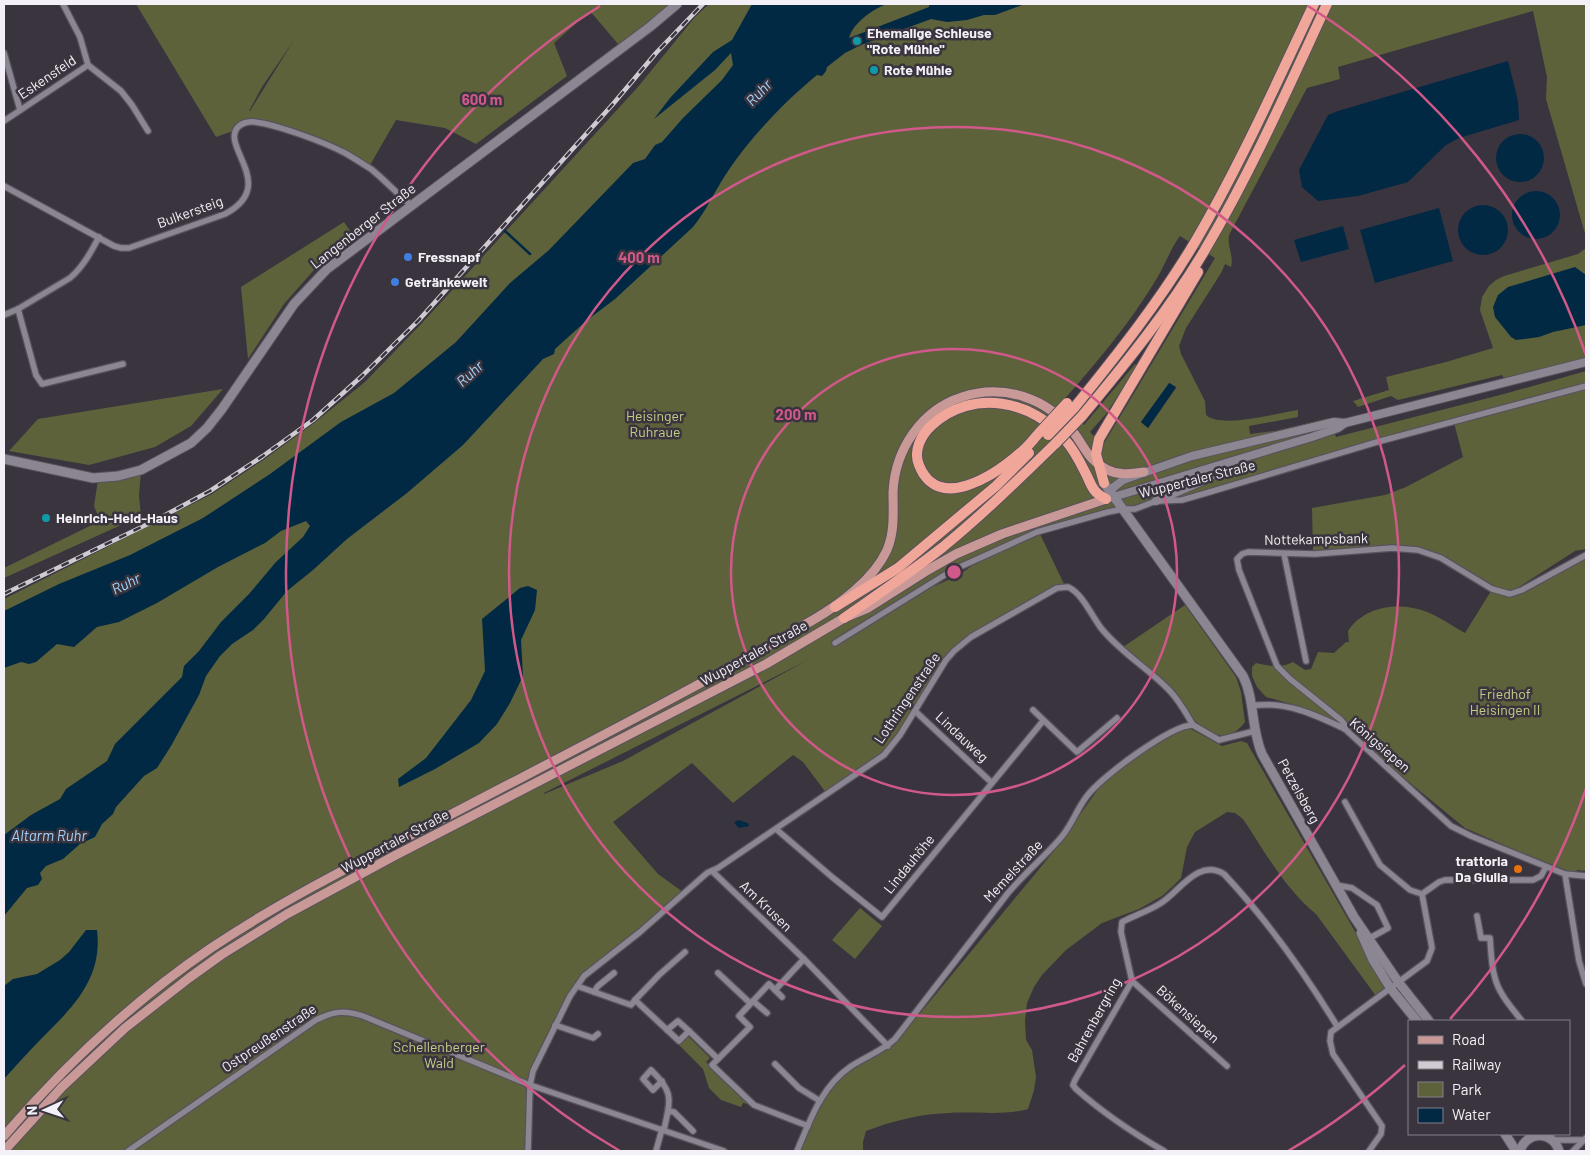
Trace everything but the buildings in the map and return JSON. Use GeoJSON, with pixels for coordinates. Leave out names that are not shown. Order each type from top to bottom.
{"type":"FeatureCollection","features":[{"type":"Feature","properties":{"kind":"highway"},"geometry":{"type":"LineString","coordinates":[[835,607],[898,568],[996,486],[1070,405],[1094,383],[1159,296],[1194,243],[1237,166],[1314,4]]}},
{"type":"Feature","properties":{"kind":"highway"},"geometry":{"type":"LineString","coordinates":[[844,618],[943,547],[1004,494],[1082,416],[1170,302],[1205,250],[1249,171],[1327,4]]}},
{"type":"Feature","properties":{"kind":"highway"},"geometry":{"type":"LineString","coordinates":[[1104,482],[1096,454],[1101,435],[1198,271],[1205,250]]}},
{"type":"Feature","properties":{"kind":"highway"},"geometry":{"type":"LineString","coordinates":[[1045,433],[993,473],[963,487],[953,489],[941,487],[925,476],[918,463],[919,444],[923,436],[928,429],[954,410],[975,404],[987,403],[1016,406],[1040,416],[1059,432],[1075,452],[1097,493],[1110,496]]}},
{"type":"Feature","properties":{"kind":"main road","name":"Langenberger Straße"},"geometry":{"type":"LineString","coordinates":[[4,459],[93,478],[118,476],[142,470],[191,443],[208,428],[294,304],[327,269],[651,26],[677,4]]}},
{"type":"Feature","properties":{"kind":"main road","name":"Wuppertaler Straße"},"geometry":{"type":"LineString","coordinates":[[4,1136],[63,1070],[125,1014],[186,966],[249,924],[312,887],[649,712],[835,607],[870,574],[885,554],[893,527],[893,490],[898,462],[912,434],[937,409],[964,396],[982,392],[1018,394],[1044,405],[1074,433],[1104,482]]}},
{"type":"Feature","properties":{"kind":"main road"},"geometry":{"type":"LineString","coordinates":[[1087,454],[1105,469],[1113,472],[1127,474],[1144,472]]}},
{"type":"Feature","properties":{"kind":"main road"},"geometry":{"type":"LineString","coordinates":[[1104,482],[1110,496],[1123,509],[1240,672],[1246,682],[1251,706]]}},
{"type":"Feature","properties":{"kind":"main road","name":"Wuppertaler Straße"},"geometry":{"type":"LineString","coordinates":[[4,1151],[62,1087],[125,1028],[189,978],[258,932],[316,897],[766,664],[844,618],[868,608],[956,554],[1002,534],[1110,496]]}},
{"type":"Feature","properties":{"kind":"main road","name":"Petzelsberg"},"geometry":{"type":"LineString","coordinates":[[1251,706],[1255,731],[1262,754],[1354,917],[1373,960],[1391,989],[1416,1020]]}},
{"type":"Feature","properties":{"kind":"main road","name":"Petzelsberg"},"geometry":{"type":"LineString","coordinates":[[1354,917],[1399,983],[1428,1020]]}},
{"type":"Feature","properties":{"kind":"main road"},"geometry":{"type":"LineString","coordinates":[[1506,1135],[1516,1151]]}},
{"type":"Feature","properties":{"kind":"main road"},"geometry":{"type":"LineString","coordinates":[[1520,1151],[1526,1140],[1536,1135],[1545,1136],[1552,1140],[1559,1151]]}},
{"type":"Feature","properties":{"kind":"street"},"geometry":{"type":"LineString","coordinates":[[63,4],[80,37],[88,64],[121,91],[148,132]]}},
{"type":"Feature","properties":{"kind":"street","name":"Eskensfeld"},"geometry":{"type":"LineString","coordinates":[[4,53],[20,110]]}},
{"type":"Feature","properties":{"kind":"street","name":"Eskensfeld"},"geometry":{"type":"LineString","coordinates":[[4,121],[88,64]]}},
{"type":"Feature","properties":{"kind":"street","name":"Bulkersteig"},"geometry":{"type":"LineString","coordinates":[[4,187],[114,246],[129,248],[233,210],[244,199],[248,188],[247,174],[236,142],[235,133],[239,126],[251,122],[298,134],[345,153],[372,170],[411,205]]}},
{"type":"Feature","properties":{"kind":"street"},"geometry":{"type":"LineString","coordinates":[[4,315],[18,309],[70,278],[77,272],[91,253],[99,237]]}},
{"type":"Feature","properties":{"kind":"street"},"geometry":{"type":"LineString","coordinates":[[18,309],[36,375],[42,384],[123,364]]}},
{"type":"Feature","properties":{"kind":"street","name":"Wuppertaler Straße"},"geometry":{"type":"LineString","coordinates":[[1110,496],[1119,483],[1144,472],[1225,448],[1334,422],[1345,423],[1586,362]]}},
{"type":"Feature","properties":{"kind":"street","name":"Wuppertaler Straße"},"geometry":{"type":"LineString","coordinates":[[835,643],[951,571],[1037,532],[1123,509],[1135,509],[1156,501],[1182,500],[1377,442],[1586,386]]}},
{"type":"Feature","properties":{"kind":"street","name":"Wuppertaler Straße"},"geometry":{"type":"LineString","coordinates":[[1110,496],[1338,428],[1345,423]]}},
{"type":"Feature","properties":{"kind":"street"},"geometry":{"type":"LineString","coordinates":[[1156,501],[1205,480],[1236,459]]}},
{"type":"Feature","properties":{"kind":"street","name":"Nottekampsbank"},"geometry":{"type":"LineString","coordinates":[[1345,730],[1341,720],[1290,680],[1276,666],[1239,570],[1237,561],[1239,556],[1248,552],[1284,554],[1342,553],[1392,548],[1418,550],[1441,558],[1492,589],[1510,594],[1522,590],[1586,555]]}},
{"type":"Feature","properties":{"kind":"street"},"geometry":{"type":"LineString","coordinates":[[1284,554],[1306,661]]}},
{"type":"Feature","properties":{"kind":"street","name":"Lothringenstraße"},"geometry":{"type":"LineString","coordinates":[[528,1151],[530,1085],[533,1071],[555,1025],[584,976],[640,932],[703,876],[877,761],[891,747],[915,712],[946,660],[962,644],[1057,588],[1066,586],[1076,593],[1100,627],[1115,644],[1168,689],[1193,725]]}},
{"type":"Feature","properties":{"kind":"street","name":"Königsiepen"},"geometry":{"type":"LineString","coordinates":[[1251,706],[1278,705],[1313,715],[1345,730],[1451,826],[1546,867],[1565,874],[1586,876]]}},
{"type":"Feature","properties":{"kind":"street"},"geometry":{"type":"LineString","coordinates":[[1033,710],[1077,752],[1117,718]]}},
{"type":"Feature","properties":{"kind":"street","name":"Lindauweg"},"geometry":{"type":"LineString","coordinates":[[915,712],[991,782]]}},
{"type":"Feature","properties":{"kind":"street","name":"Lindauhöhe"},"geometry":{"type":"LineString","coordinates":[[776,829],[882,917],[1043,721]]}},
{"type":"Feature","properties":{"kind":"street"},"geometry":{"type":"LineString","coordinates":[[1193,725],[1219,740],[1255,731]]}},
{"type":"Feature","properties":{"kind":"street","name":"Memelstraße"},"geometry":{"type":"LineString","coordinates":[[797,1151],[820,1101],[841,1074],[888,1046],[895,1039],[1024,873],[1059,840],[1092,789],[1120,766],[1163,737],[1180,727],[1193,725]]}},
{"type":"Feature","properties":{"kind":"street"},"geometry":{"type":"LineString","coordinates":[[1345,802],[1380,866],[1413,891],[1422,894],[1445,880],[1532,880],[1541,876],[1546,867]]}},
{"type":"Feature","properties":{"kind":"street","name":"Bahrenbergring"},"geometry":{"type":"LineString","coordinates":[[1164,1151],[1103,1111],[1073,1085],[1132,981],[1121,932],[1122,922],[1161,904],[1196,873],[1208,870],[1219,871],[1224,874],[1263,919],[1313,988],[1337,1026]]}},
{"type":"Feature","properties":{"kind":"street","name":"Am Krusen"},"geometry":{"type":"LineString","coordinates":[[712,871],[804,959],[888,1046]]}},
{"type":"Feature","properties":{"kind":"street"},"geometry":{"type":"LineString","coordinates":[[1565,874],[1579,960],[1586,984]]}},
{"type":"Feature","properties":{"kind":"street"},"geometry":{"type":"LineString","coordinates":[[1336,885],[1352,888],[1377,904],[1388,928],[1370,938]]}},
{"type":"Feature","properties":{"kind":"street"},"geometry":{"type":"LineString","coordinates":[[1369,1151],[1381,1134],[1382,1126],[1332,1050],[1331,1032],[1424,964],[1431,954],[1422,894]]}},
{"type":"Feature","properties":{"kind":"street"},"geometry":{"type":"LineString","coordinates":[[1477,916],[1482,938],[1490,938],[1495,980],[1501,992],[1521,1020]]}},
{"type":"Feature","properties":{"kind":"street"},"geometry":{"type":"LineString","coordinates":[[577,986],[631,1005],[659,975],[685,952]]}},
{"type":"Feature","properties":{"kind":"street"},"geometry":{"type":"LineString","coordinates":[[775,990],[804,959]]}},
{"type":"Feature","properties":{"kind":"street"},"geometry":{"type":"LineString","coordinates":[[594,992],[598,986],[614,973]]}},
{"type":"Feature","properties":{"kind":"street"},"geometry":{"type":"LineString","coordinates":[[718,973],[751,1002],[767,1013]]}},
{"type":"Feature","properties":{"kind":"street","name":"Bökensiepen"},"geometry":{"type":"LineString","coordinates":[[1132,981],[1227,1066]]}},
{"type":"Feature","properties":{"kind":"street"},"geometry":{"type":"LineString","coordinates":[[782,997],[769,984],[738,1016],[750,1027],[712,1065],[754,1105],[808,1126]]}},
{"type":"Feature","properties":{"kind":"street"},"geometry":{"type":"LineString","coordinates":[[636,1000],[679,1042],[689,1031]]}},
{"type":"Feature","properties":{"kind":"street","name":"Ostpreußenstraße"},"geometry":{"type":"LineString","coordinates":[[128,1151],[316,1020],[334,1012],[348,1012],[363,1016],[530,1085],[724,1151]]}},
{"type":"Feature","properties":{"kind":"street"},"geometry":{"type":"LineString","coordinates":[[668,1030],[678,1021],[718,1059]]}},
{"type":"Feature","properties":{"kind":"street"},"geometry":{"type":"LineString","coordinates":[[555,1025],[593,1038],[598,1034]]}},
{"type":"Feature","properties":{"kind":"street"},"geometry":{"type":"LineString","coordinates":[[775,1064],[799,1088],[820,1101]]}},
{"type":"Feature","properties":{"kind":"street"},"geometry":{"type":"LineString","coordinates":[[656,1151],[671,1100],[662,1081]]}},
{"type":"Feature","properties":{"kind":"street"},"geometry":{"type":"LineString","coordinates":[[668,1111],[674,1112],[693,1131]]}},
{"type":"Feature","properties":{"kind":"street"},"geometry":{"type":"LineString","coordinates":[[1552,1140],[1585,1141]]}},
{"type":"Feature","properties":{"kind":"street"},"geometry":{"type":"LineString","coordinates":[[1573,1151],[1585,1141]]}},
{"type":"Feature","properties":{"kind":"green space"},"geometry":{"type":"Polygon","coordinates":[[[136,4],[669,4],[648,24],[618,44],[590,11],[554,43],[567,76],[476,144],[445,128],[396,120],[370,165],[347,151],[297,132],[243,121],[233,131],[216,137],[136,4]],[[294,40],[262,87],[250,111],[294,40]]]}},
{"type":"Feature","properties":{"kind":"green space","name":"Heisinger Ruhraue"},"geometry":{"type":"Polygon","coordinates":[[[709,4],[1586,4],[1586,237],[1546,99],[1547,77],[1533,11],[1338,67],[1340,79],[1307,88],[1229,235],[1231,267],[1225,264],[1186,328],[1179,346],[1181,354],[1205,401],[1206,415],[1224,421],[1264,417],[1298,410],[1298,417],[1249,426],[1250,434],[1275,431],[1330,418],[1336,437],[1586,371],[1586,549],[1575,551],[1516,589],[1509,591],[1498,589],[1449,560],[1420,548],[1382,546],[1313,551],[1312,508],[1385,495],[1406,487],[1463,457],[1453,419],[1210,495],[1175,497],[1187,490],[1162,497],[1134,509],[1108,511],[1037,531],[982,554],[935,586],[959,575],[983,558],[1040,534],[1065,586],[1045,594],[962,642],[934,675],[902,728],[887,748],[863,769],[827,794],[803,762],[793,755],[733,803],[692,763],[613,822],[658,874],[683,892],[640,931],[584,975],[569,997],[536,1061],[528,1086],[526,1151],[4,1151],[4,599],[212,494],[314,423],[365,382],[422,323],[637,88],[695,17],[709,4]],[[1180,236],[1158,277],[1133,315],[1098,361],[1060,404],[1084,425],[1135,364],[1137,366],[1106,414],[1090,432],[1103,445],[1215,258],[1180,236]],[[1170,383],[1141,422],[1148,428],[1176,388],[1170,383]],[[808,660],[544,793],[623,761],[808,660]]]}},
{"type":"Feature","properties":{"kind":"green space"},"geometry":{"type":"Polygon","coordinates":[[[344,222],[355,238],[320,263],[284,304],[248,359],[241,287],[344,222]]]}},
{"type":"Feature","properties":{"kind":"green space"},"geometry":{"type":"Polygon","coordinates":[[[1586,248],[1586,358],[1504,378],[1502,375],[1398,400],[1391,396],[1358,407],[1353,401],[1389,390],[1386,377],[1493,348],[1480,310],[1482,297],[1489,286],[1504,276],[1578,254],[1586,248]]]}},
{"type":"Feature","properties":{"kind":"green space"},"geometry":{"type":"Polygon","coordinates":[[[223,389],[191,426],[155,447],[89,465],[9,451],[38,419],[223,389]]]}},
{"type":"Feature","properties":{"kind":"green space"},"geometry":{"type":"Polygon","coordinates":[[[141,471],[139,496],[141,516],[4,578],[4,568],[100,521],[94,506],[98,480],[141,471]]]}},
{"type":"Feature","properties":{"kind":"green space","name":"Friedhof Heisingen II"},"geometry":{"type":"Polygon","coordinates":[[[1586,558],[1586,871],[1568,871],[1465,828],[1332,719],[1266,697],[1257,687],[1252,676],[1252,667],[1256,663],[1279,666],[1293,662],[1305,670],[1311,669],[1318,652],[1334,653],[1346,642],[1349,642],[1348,631],[1355,623],[1363,616],[1383,608],[1406,607],[1427,612],[1465,633],[1491,591],[1505,596],[1517,595],[1586,558]]]}},
{"type":"Feature","properties":{"kind":"green space"},"geometry":{"type":"Polygon","coordinates":[[[1185,605],[1236,677],[1241,692],[1245,722],[1233,733],[1219,735],[1199,725],[1170,687],[1123,647],[1185,605]]]}},
{"type":"Feature","properties":{"kind":"green space"},"geometry":{"type":"Polygon","coordinates":[[[1189,728],[1222,746],[1241,741],[1247,743],[1388,989],[1376,996],[1316,914],[1285,882],[1243,819],[1235,813],[1227,812],[1195,832],[1187,847],[1181,878],[1162,896],[1139,909],[1102,923],[1066,950],[1042,975],[1027,1003],[1025,1021],[1026,1040],[1032,1050],[1036,1077],[1028,1109],[1009,1112],[917,1116],[866,1131],[863,1151],[800,1151],[820,1106],[834,1086],[842,1077],[898,1040],[1054,851],[1101,785],[1131,761],[1174,732],[1189,728]]]}},
{"type":"Feature","properties":{"kind":"green space"},"geometry":{"type":"Polygon","coordinates":[[[860,908],[882,926],[855,959],[832,940],[860,908]]]}},
{"type":"Feature","properties":{"kind":"green space"},"geometry":{"type":"Polygon","coordinates":[[[688,1036],[710,1058],[706,1062],[748,1104],[743,1103],[741,1107],[721,1100],[709,1088],[703,1069],[679,1045],[688,1036]]]}},
{"type":"Feature","properties":{"kind":"water"},"geometry":{"type":"Polygon","coordinates":[[[752,4],[887,4],[864,17],[851,32],[849,38],[929,7],[929,4],[1025,4],[995,15],[984,15],[967,20],[947,22],[931,19],[861,45],[845,53],[827,67],[822,76],[817,75],[805,85],[769,120],[747,145],[728,171],[703,214],[693,227],[615,299],[586,321],[555,349],[554,354],[543,359],[463,445],[407,493],[347,539],[287,591],[253,630],[232,644],[220,656],[206,676],[199,695],[157,768],[144,776],[116,807],[113,814],[102,824],[95,837],[80,844],[63,859],[46,866],[40,873],[42,879],[38,885],[27,888],[4,916],[4,835],[31,815],[60,799],[66,789],[107,761],[115,744],[182,677],[184,666],[199,651],[221,622],[249,594],[276,562],[303,537],[310,526],[306,521],[281,531],[265,543],[218,567],[157,603],[119,622],[97,627],[74,647],[57,644],[36,662],[29,664],[21,662],[4,668],[4,611],[59,584],[130,555],[203,518],[270,474],[341,422],[394,393],[456,342],[510,283],[549,250],[633,163],[645,159],[655,145],[662,142],[683,118],[722,80],[733,65],[731,53],[715,70],[654,119],[670,98],[713,52],[732,40],[752,4]]]}},
{"type":"Feature","properties":{"kind":"water"},"geometry":{"type":"Polygon","coordinates":[[[1508,61],[1518,101],[1519,120],[1459,138],[1446,145],[1408,182],[1358,196],[1318,201],[1302,187],[1299,170],[1328,115],[1508,61]]]}},
{"type":"Feature","properties":{"kind":"water"},"geometry":{"type":"Polygon","coordinates":[[[1515,134],[1525,134],[1537,141],[1544,153],[1544,163],[1537,175],[1525,182],[1515,182],[1507,178],[1500,171],[1496,163],[1496,153],[1500,145],[1507,138],[1515,134]]]}},
{"type":"Feature","properties":{"kind":"water"},"geometry":{"type":"Polygon","coordinates":[[[1531,191],[1541,191],[1550,195],[1556,201],[1560,215],[1556,229],[1550,235],[1541,239],[1531,239],[1522,235],[1516,229],[1512,220],[1512,210],[1516,201],[1522,195],[1531,191]]]}},
{"type":"Feature","properties":{"kind":"water"},"geometry":{"type":"Polygon","coordinates":[[[1483,205],[1492,207],[1503,216],[1508,230],[1506,239],[1497,250],[1483,255],[1474,253],[1463,244],[1458,230],[1460,221],[1469,210],[1483,205]]]}},
{"type":"Feature","properties":{"kind":"water"},"geometry":{"type":"Polygon","coordinates":[[[1439,208],[1453,261],[1375,283],[1360,230],[1439,208]]]}},
{"type":"Feature","properties":{"kind":"water"},"geometry":{"type":"Polygon","coordinates":[[[1343,226],[1349,249],[1301,262],[1294,240],[1343,226]]]}},
{"type":"Feature","properties":{"kind":"water"},"geometry":{"type":"Polygon","coordinates":[[[1575,267],[1586,275],[1586,325],[1539,337],[1516,340],[1511,337],[1495,317],[1493,307],[1498,295],[1508,287],[1575,267]]]}},
{"type":"Feature","properties":{"kind":"water"},"geometry":{"type":"Polygon","coordinates":[[[1169,383],[1176,387],[1148,428],[1141,422],[1169,383]]]}},
{"type":"Feature","properties":{"kind":"water"},"geometry":{"type":"Polygon","coordinates":[[[528,586],[537,590],[535,610],[521,640],[523,676],[497,724],[479,743],[435,769],[399,787],[398,779],[426,758],[471,700],[485,671],[482,619],[520,588],[528,586]]]}},
{"type":"Feature","properties":{"kind":"water"},"geometry":{"type":"Polygon","coordinates":[[[738,820],[748,823],[749,826],[739,828],[734,823],[738,820]]]}},
{"type":"Feature","properties":{"kind":"water"},"geometry":{"type":"Polygon","coordinates":[[[86,930],[97,930],[98,947],[90,978],[83,991],[64,1016],[4,1079],[4,986],[13,979],[37,974],[60,960],[69,952],[86,930]]]}},
{"type":"Feature","properties":{"kind":"waterway"},"geometry":{"type":"LineString","coordinates":[[505,231],[530,254]]}},
{"type":"Feature","properties":{"kind":"railway"},"geometry":{"type":"LineString","coordinates":[[4,594],[156,520],[210,491],[313,420],[362,376],[418,321],[613,104],[656,53],[703,4]]}},
{"type":"Feature","properties":{"kind":"place","name":"Ehemalige Schleuse \"Rote Mühle\""},"geometry":{"type":"Point","coordinates":[857,41]}},
{"type":"Feature","properties":{"kind":"place","name":"Rote Mühle"},"geometry":{"type":"Point","coordinates":[874,70]}},
{"type":"Feature","properties":{"kind":"place","name":"Fressnapf"},"geometry":{"type":"Point","coordinates":[408,257]}},
{"type":"Feature","properties":{"kind":"place","name":"Getränkewelt"},"geometry":{"type":"Point","coordinates":[395,282]}},
{"type":"Feature","properties":{"kind":"place","name":"Heinrich-Held-Haus"},"geometry":{"type":"Point","coordinates":[46,518]}},
{"type":"Feature","properties":{"kind":"place","name":"trattoria Da Giulia"},"geometry":{"type":"Point","coordinates":[1518,869]}},
{"type":"Feature","properties":{"kind":"water label","name":"Ruhr"},"geometry":{"type":"Point","coordinates":[759,93]}},
{"type":"Feature","properties":{"kind":"water label","name":"Ruhr"},"geometry":{"type":"Point","coordinates":[470,374]}},
{"type":"Feature","properties":{"kind":"water label","name":"Ruhr"},"geometry":{"type":"Point","coordinates":[126,584]}},
{"type":"Feature","properties":{"kind":"water label","name":"Altarm Ruhr"},"geometry":{"type":"Point","coordinates":[49,836]}},
{"type":"Feature","properties":{"kind":"park label","name":"Schellenberger Wald"},"geometry":{"type":"Point","coordinates":[439,1056]}}]}
